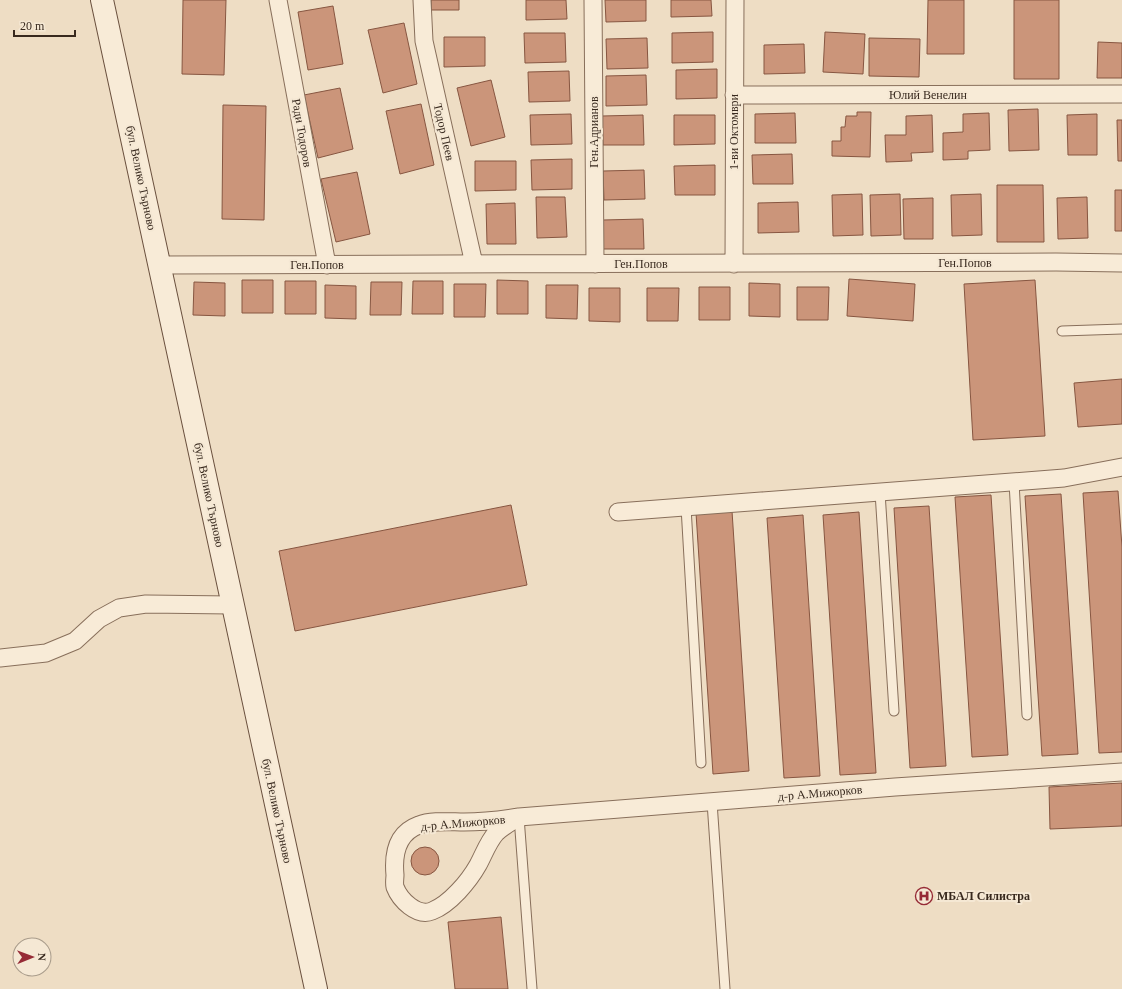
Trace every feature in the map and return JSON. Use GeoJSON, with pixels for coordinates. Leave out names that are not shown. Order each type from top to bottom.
{"type":"FeatureCollection","features":[{"type":"Feature","properties":{"kind":"main road","name":"бул. Велико Търново"},"geometry":{"type":"LineString","coordinates":[[102,0],[316,989]]}},
{"type":"Feature","properties":{"kind":"street","name":"Ради Тодоров"},"geometry":{"type":"LineString","coordinates":[[278,0],[326,265]]}},
{"type":"Feature","properties":{"kind":"street","name":"Тодор Пеев"},"geometry":{"type":"LineString","coordinates":[[422,0],[424,41],[474,264]]}},
{"type":"Feature","properties":{"kind":"street","name":"Ген.Адрианов"},"geometry":{"type":"LineString","coordinates":[[593,0],[595,264]]}},
{"type":"Feature","properties":{"kind":"street","name":"1-ви Октомври"},"geometry":{"type":"LineString","coordinates":[[734,264],[735,0]]}},
{"type":"Feature","properties":{"kind":"street","name":"Юлий Венелин"},"geometry":{"type":"LineString","coordinates":[[734,95],[1122,94]]}},
{"type":"Feature","properties":{"kind":"street","name":"Ген.Попов"},"geometry":{"type":"LineString","coordinates":[[160,265],[1049,262],[1122,264]]}},
{"type":"Feature","properties":{"kind":"street"},"geometry":{"type":"LineString","coordinates":[[618,512],[1064,478],[1122,467]]}},
{"type":"Feature","properties":{"kind":"street"},"geometry":{"type":"LineString","coordinates":[[0,658],[46,653],[75,641],[99,619],[120,608],[146,604],[232,605]]}},
{"type":"Feature","properties":{"kind":"street","name":"д-р А.Мижорков"},"geometry":{"type":"LineString","coordinates":[[519,817],[496,833],[487,846],[478,866],[459,891],[442,906],[431,912],[418,912],[405,903],[395,887],[394,866],[396,847],[405,833],[419,824],[437,822],[493,821],[519,817],[895,787],[1122,772]]}},
{"type":"Feature","properties":{"kind":"lane"},"geometry":{"type":"LineString","coordinates":[[1062,332],[1122,329]]}},
{"type":"Feature","properties":{"kind":"lane"},"geometry":{"type":"LineString","coordinates":[[1014,482],[1027,715]]}},
{"type":"Feature","properties":{"kind":"lane"},"geometry":{"type":"LineString","coordinates":[[880,492],[894,711]]}},
{"type":"Feature","properties":{"kind":"lane"},"geometry":{"type":"LineString","coordinates":[[686,507],[701,763]]}},
{"type":"Feature","properties":{"kind":"lane"},"geometry":{"type":"LineString","coordinates":[[712,802],[725,989]]}},
{"type":"Feature","properties":{"kind":"lane"},"geometry":{"type":"LineString","coordinates":[[519,817],[532,989]]}},
{"type":"Feature","properties":{"kind":"building"},"geometry":{"type":"Polygon","coordinates":[[[183,0],[226,0],[224,75],[182,74],[183,0]]]}},
{"type":"Feature","properties":{"kind":"building"},"geometry":{"type":"Polygon","coordinates":[[[431,0],[459,0],[459,10],[431,10],[431,0]]]}},
{"type":"Feature","properties":{"kind":"building"},"geometry":{"type":"Polygon","coordinates":[[[526,0],[566,0],[567,19],[526,20],[526,0]]]}},
{"type":"Feature","properties":{"kind":"building"},"geometry":{"type":"Polygon","coordinates":[[[605,0],[646,0],[646,21],[606,22],[605,0]]]}},
{"type":"Feature","properties":{"kind":"building"},"geometry":{"type":"Polygon","coordinates":[[[671,0],[711,0],[712,16],[671,17],[671,0]]]}},
{"type":"Feature","properties":{"kind":"building"},"geometry":{"type":"Polygon","coordinates":[[[928,0],[964,0],[964,54],[927,54],[928,0]]]}},
{"type":"Feature","properties":{"kind":"building"},"geometry":{"type":"Polygon","coordinates":[[[1014,0],[1059,0],[1059,79],[1014,79],[1014,0]]]}},
{"type":"Feature","properties":{"kind":"building"},"geometry":{"type":"Polygon","coordinates":[[[333,6],[343,64],[308,70],[298,12],[333,6]]]}},
{"type":"Feature","properties":{"kind":"building"},"geometry":{"type":"Polygon","coordinates":[[[404,23],[417,84],[383,93],[368,30],[404,23]]]}},
{"type":"Feature","properties":{"kind":"building"},"geometry":{"type":"Polygon","coordinates":[[[713,32],[713,62],[672,63],[672,33],[713,32]]]}},
{"type":"Feature","properties":{"kind":"building"},"geometry":{"type":"Polygon","coordinates":[[[825,32],[865,34],[863,74],[823,72],[825,32]]]}},
{"type":"Feature","properties":{"kind":"building"},"geometry":{"type":"Polygon","coordinates":[[[524,33],[565,33],[566,62],[525,63],[524,33]]]}},
{"type":"Feature","properties":{"kind":"building"},"geometry":{"type":"Polygon","coordinates":[[[444,37],[485,37],[485,66],[444,67],[444,37]]]}},
{"type":"Feature","properties":{"kind":"building"},"geometry":{"type":"Polygon","coordinates":[[[647,38],[648,68],[607,69],[606,39],[647,38]]]}},
{"type":"Feature","properties":{"kind":"building"},"geometry":{"type":"Polygon","coordinates":[[[869,38],[920,39],[919,77],[869,76],[869,38]]]}},
{"type":"Feature","properties":{"kind":"building"},"geometry":{"type":"Polygon","coordinates":[[[1098,42],[1122,43],[1122,78],[1097,78],[1098,42]]]}},
{"type":"Feature","properties":{"kind":"building"},"geometry":{"type":"Polygon","coordinates":[[[804,44],[805,73],[764,74],[764,45],[804,44]]]}},
{"type":"Feature","properties":{"kind":"building"},"geometry":{"type":"Polygon","coordinates":[[[717,69],[717,98],[676,99],[676,70],[717,69]]]}},
{"type":"Feature","properties":{"kind":"building"},"geometry":{"type":"Polygon","coordinates":[[[569,71],[570,101],[529,102],[528,72],[569,71]]]}},
{"type":"Feature","properties":{"kind":"building"},"geometry":{"type":"Polygon","coordinates":[[[646,75],[647,105],[606,106],[606,76],[646,75]]]}},
{"type":"Feature","properties":{"kind":"building"},"geometry":{"type":"Polygon","coordinates":[[[491,80],[505,137],[471,146],[457,88],[491,80]]]}},
{"type":"Feature","properties":{"kind":"building"},"geometry":{"type":"Polygon","coordinates":[[[340,88],[353,149],[318,158],[304,95],[340,88]]]}},
{"type":"Feature","properties":{"kind":"building"},"geometry":{"type":"Polygon","coordinates":[[[421,104],[434,165],[400,174],[386,111],[421,104]]]}},
{"type":"Feature","properties":{"kind":"building"},"geometry":{"type":"Polygon","coordinates":[[[223,105],[266,106],[264,220],[222,219],[223,105]]]}},
{"type":"Feature","properties":{"kind":"building"},"geometry":{"type":"Polygon","coordinates":[[[1038,109],[1039,150],[1009,151],[1008,110],[1038,109]]]}},
{"type":"Feature","properties":{"kind":"building"},"geometry":{"type":"Polygon","coordinates":[[[857,112],[871,112],[870,157],[832,156],[832,141],[841,141],[841,127],[845,127],[846,116],[857,116],[857,112]]]}},
{"type":"Feature","properties":{"kind":"building"},"geometry":{"type":"Polygon","coordinates":[[[795,113],[796,143],[755,143],[755,114],[795,113]]]}},
{"type":"Feature","properties":{"kind":"building"},"geometry":{"type":"Polygon","coordinates":[[[989,113],[990,150],[968,151],[968,159],[943,160],[943,133],[963,132],[963,114],[989,113]]]}},
{"type":"Feature","properties":{"kind":"building"},"geometry":{"type":"Polygon","coordinates":[[[571,114],[572,144],[531,145],[530,115],[571,114]]]}},
{"type":"Feature","properties":{"kind":"building"},"geometry":{"type":"Polygon","coordinates":[[[1097,114],[1097,155],[1068,155],[1067,115],[1097,114]]]}},
{"type":"Feature","properties":{"kind":"building"},"geometry":{"type":"Polygon","coordinates":[[[643,115],[644,145],[603,145],[602,116],[643,115]]]}},
{"type":"Feature","properties":{"kind":"building"},"geometry":{"type":"Polygon","coordinates":[[[674,115],[715,115],[715,144],[674,145],[674,115]]]}},
{"type":"Feature","properties":{"kind":"building"},"geometry":{"type":"Polygon","coordinates":[[[932,115],[933,152],[911,153],[912,161],[886,162],[885,135],[906,135],[906,116],[932,115]]]}},
{"type":"Feature","properties":{"kind":"building"},"geometry":{"type":"Polygon","coordinates":[[[1117,120],[1122,120],[1122,161],[1118,161],[1117,120]]]}},
{"type":"Feature","properties":{"kind":"building"},"geometry":{"type":"Polygon","coordinates":[[[792,154],[793,184],[753,184],[752,155],[792,154]]]}},
{"type":"Feature","properties":{"kind":"building"},"geometry":{"type":"Polygon","coordinates":[[[572,159],[572,189],[532,190],[531,160],[572,159]]]}},
{"type":"Feature","properties":{"kind":"building"},"geometry":{"type":"Polygon","coordinates":[[[475,161],[516,161],[516,190],[475,191],[475,161]]]}},
{"type":"Feature","properties":{"kind":"building"},"geometry":{"type":"Polygon","coordinates":[[[715,165],[715,195],[675,195],[674,166],[715,165]]]}},
{"type":"Feature","properties":{"kind":"building"},"geometry":{"type":"Polygon","coordinates":[[[644,170],[645,199],[604,200],[603,171],[644,170]]]}},
{"type":"Feature","properties":{"kind":"building"},"geometry":{"type":"Polygon","coordinates":[[[357,172],[370,234],[336,242],[321,179],[357,172]]]}},
{"type":"Feature","properties":{"kind":"building"},"geometry":{"type":"Polygon","coordinates":[[[997,185],[1043,185],[1044,242],[997,242],[997,185]]]}},
{"type":"Feature","properties":{"kind":"building"},"geometry":{"type":"Polygon","coordinates":[[[1115,190],[1122,190],[1122,231],[1115,231],[1115,190]]]}},
{"type":"Feature","properties":{"kind":"building"},"geometry":{"type":"Polygon","coordinates":[[[862,194],[863,235],[833,236],[832,195],[862,194]]]}},
{"type":"Feature","properties":{"kind":"building"},"geometry":{"type":"Polygon","coordinates":[[[900,194],[901,235],[871,236],[870,195],[900,194]]]}},
{"type":"Feature","properties":{"kind":"building"},"geometry":{"type":"Polygon","coordinates":[[[981,194],[982,235],[952,236],[951,195],[981,194]]]}},
{"type":"Feature","properties":{"kind":"building"},"geometry":{"type":"Polygon","coordinates":[[[536,197],[565,197],[567,237],[537,238],[536,197]]]}},
{"type":"Feature","properties":{"kind":"building"},"geometry":{"type":"Polygon","coordinates":[[[1087,197],[1088,238],[1058,239],[1057,198],[1087,197]]]}},
{"type":"Feature","properties":{"kind":"building"},"geometry":{"type":"Polygon","coordinates":[[[933,198],[933,239],[904,239],[903,199],[933,198]]]}},
{"type":"Feature","properties":{"kind":"building"},"geometry":{"type":"Polygon","coordinates":[[[798,202],[799,232],[758,233],[758,203],[798,202]]]}},
{"type":"Feature","properties":{"kind":"building"},"geometry":{"type":"Polygon","coordinates":[[[515,203],[516,244],[487,244],[486,204],[515,203]]]}},
{"type":"Feature","properties":{"kind":"building"},"geometry":{"type":"Polygon","coordinates":[[[643,219],[644,249],[603,249],[603,220],[643,219]]]}},
{"type":"Feature","properties":{"kind":"building"},"geometry":{"type":"Polygon","coordinates":[[[849,279],[915,284],[913,321],[847,316],[849,279]]]}},
{"type":"Feature","properties":{"kind":"building"},"geometry":{"type":"Polygon","coordinates":[[[242,280],[273,280],[273,313],[242,313],[242,280]]]}},
{"type":"Feature","properties":{"kind":"building"},"geometry":{"type":"Polygon","coordinates":[[[497,280],[528,281],[528,314],[497,314],[497,280]]]}},
{"type":"Feature","properties":{"kind":"building"},"geometry":{"type":"Polygon","coordinates":[[[1035,280],[1045,436],[973,440],[964,284],[1035,280]]]}},
{"type":"Feature","properties":{"kind":"building"},"geometry":{"type":"Polygon","coordinates":[[[285,281],[316,281],[316,314],[285,314],[285,281]]]}},
{"type":"Feature","properties":{"kind":"building"},"geometry":{"type":"Polygon","coordinates":[[[413,281],[443,281],[443,314],[412,314],[413,281]]]}},
{"type":"Feature","properties":{"kind":"building"},"geometry":{"type":"Polygon","coordinates":[[[194,282],[225,283],[225,316],[193,315],[194,282]]]}},
{"type":"Feature","properties":{"kind":"building"},"geometry":{"type":"Polygon","coordinates":[[[371,282],[402,282],[401,315],[370,315],[371,282]]]}},
{"type":"Feature","properties":{"kind":"building"},"geometry":{"type":"Polygon","coordinates":[[[749,283],[780,284],[780,317],[749,316],[749,283]]]}},
{"type":"Feature","properties":{"kind":"building"},"geometry":{"type":"Polygon","coordinates":[[[454,284],[486,284],[485,317],[454,317],[454,284]]]}},
{"type":"Feature","properties":{"kind":"building"},"geometry":{"type":"Polygon","coordinates":[[[325,285],[356,286],[356,319],[325,318],[325,285]]]}},
{"type":"Feature","properties":{"kind":"building"},"geometry":{"type":"Polygon","coordinates":[[[546,285],[578,285],[577,319],[546,318],[546,285]]]}},
{"type":"Feature","properties":{"kind":"building"},"geometry":{"type":"Polygon","coordinates":[[[699,287],[730,287],[730,320],[699,320],[699,287]]]}},
{"type":"Feature","properties":{"kind":"building"},"geometry":{"type":"Polygon","coordinates":[[[797,287],[829,287],[828,320],[797,320],[797,287]]]}},
{"type":"Feature","properties":{"kind":"building"},"geometry":{"type":"Polygon","coordinates":[[[589,288],[620,288],[620,322],[589,321],[589,288]]]}},
{"type":"Feature","properties":{"kind":"building"},"geometry":{"type":"Polygon","coordinates":[[[647,288],[679,288],[678,321],[647,321],[647,288]]]}},
{"type":"Feature","properties":{"kind":"building"},"geometry":{"type":"Polygon","coordinates":[[[1122,379],[1122,424],[1078,427],[1074,383],[1122,379]]]}},
{"type":"Feature","properties":{"kind":"building"},"geometry":{"type":"Polygon","coordinates":[[[1118,491],[1122,547],[1122,752],[1099,753],[1083,493],[1118,491]]]}},
{"type":"Feature","properties":{"kind":"building"},"geometry":{"type":"Polygon","coordinates":[[[1061,494],[1078,754],[1042,756],[1025,496],[1061,494]]]}},
{"type":"Feature","properties":{"kind":"building"},"geometry":{"type":"Polygon","coordinates":[[[991,495],[1008,755],[972,757],[955,497],[991,495]]]}},
{"type":"Feature","properties":{"kind":"building"},"geometry":{"type":"Polygon","coordinates":[[[511,505],[527,585],[295,631],[279,551],[511,505]]]}},
{"type":"Feature","properties":{"kind":"building"},"geometry":{"type":"Polygon","coordinates":[[[929,506],[946,766],[910,768],[894,508],[929,506]]]}},
{"type":"Feature","properties":{"kind":"building"},"geometry":{"type":"Polygon","coordinates":[[[732,511],[749,771],[713,774],[696,513],[732,511]]]}},
{"type":"Feature","properties":{"kind":"building"},"geometry":{"type":"Polygon","coordinates":[[[859,512],[876,773],[840,775],[823,515],[859,512]]]}},
{"type":"Feature","properties":{"kind":"building"},"geometry":{"type":"Polygon","coordinates":[[[803,515],[820,776],[784,778],[767,518],[803,515]]]}},
{"type":"Feature","properties":{"kind":"building"},"geometry":{"type":"Polygon","coordinates":[[[1122,783],[1122,826],[1050,829],[1049,787],[1122,783]]]}},
{"type":"Feature","properties":{"kind":"building"},"geometry":{"type":"Polygon","coordinates":[[[425,847],[435,851],[439,861],[435,871],[425,875],[415,871],[411,861],[415,851],[425,847]]]}},
{"type":"Feature","properties":{"kind":"building"},"geometry":{"type":"Polygon","coordinates":[[[501,917],[508,989],[455,989],[448,922],[501,917]]]}},
{"type":"Feature","properties":{"kind":"place","name":"МБАЛ Силистра"},"geometry":{"type":"Point","coordinates":[924,896]}}]}
